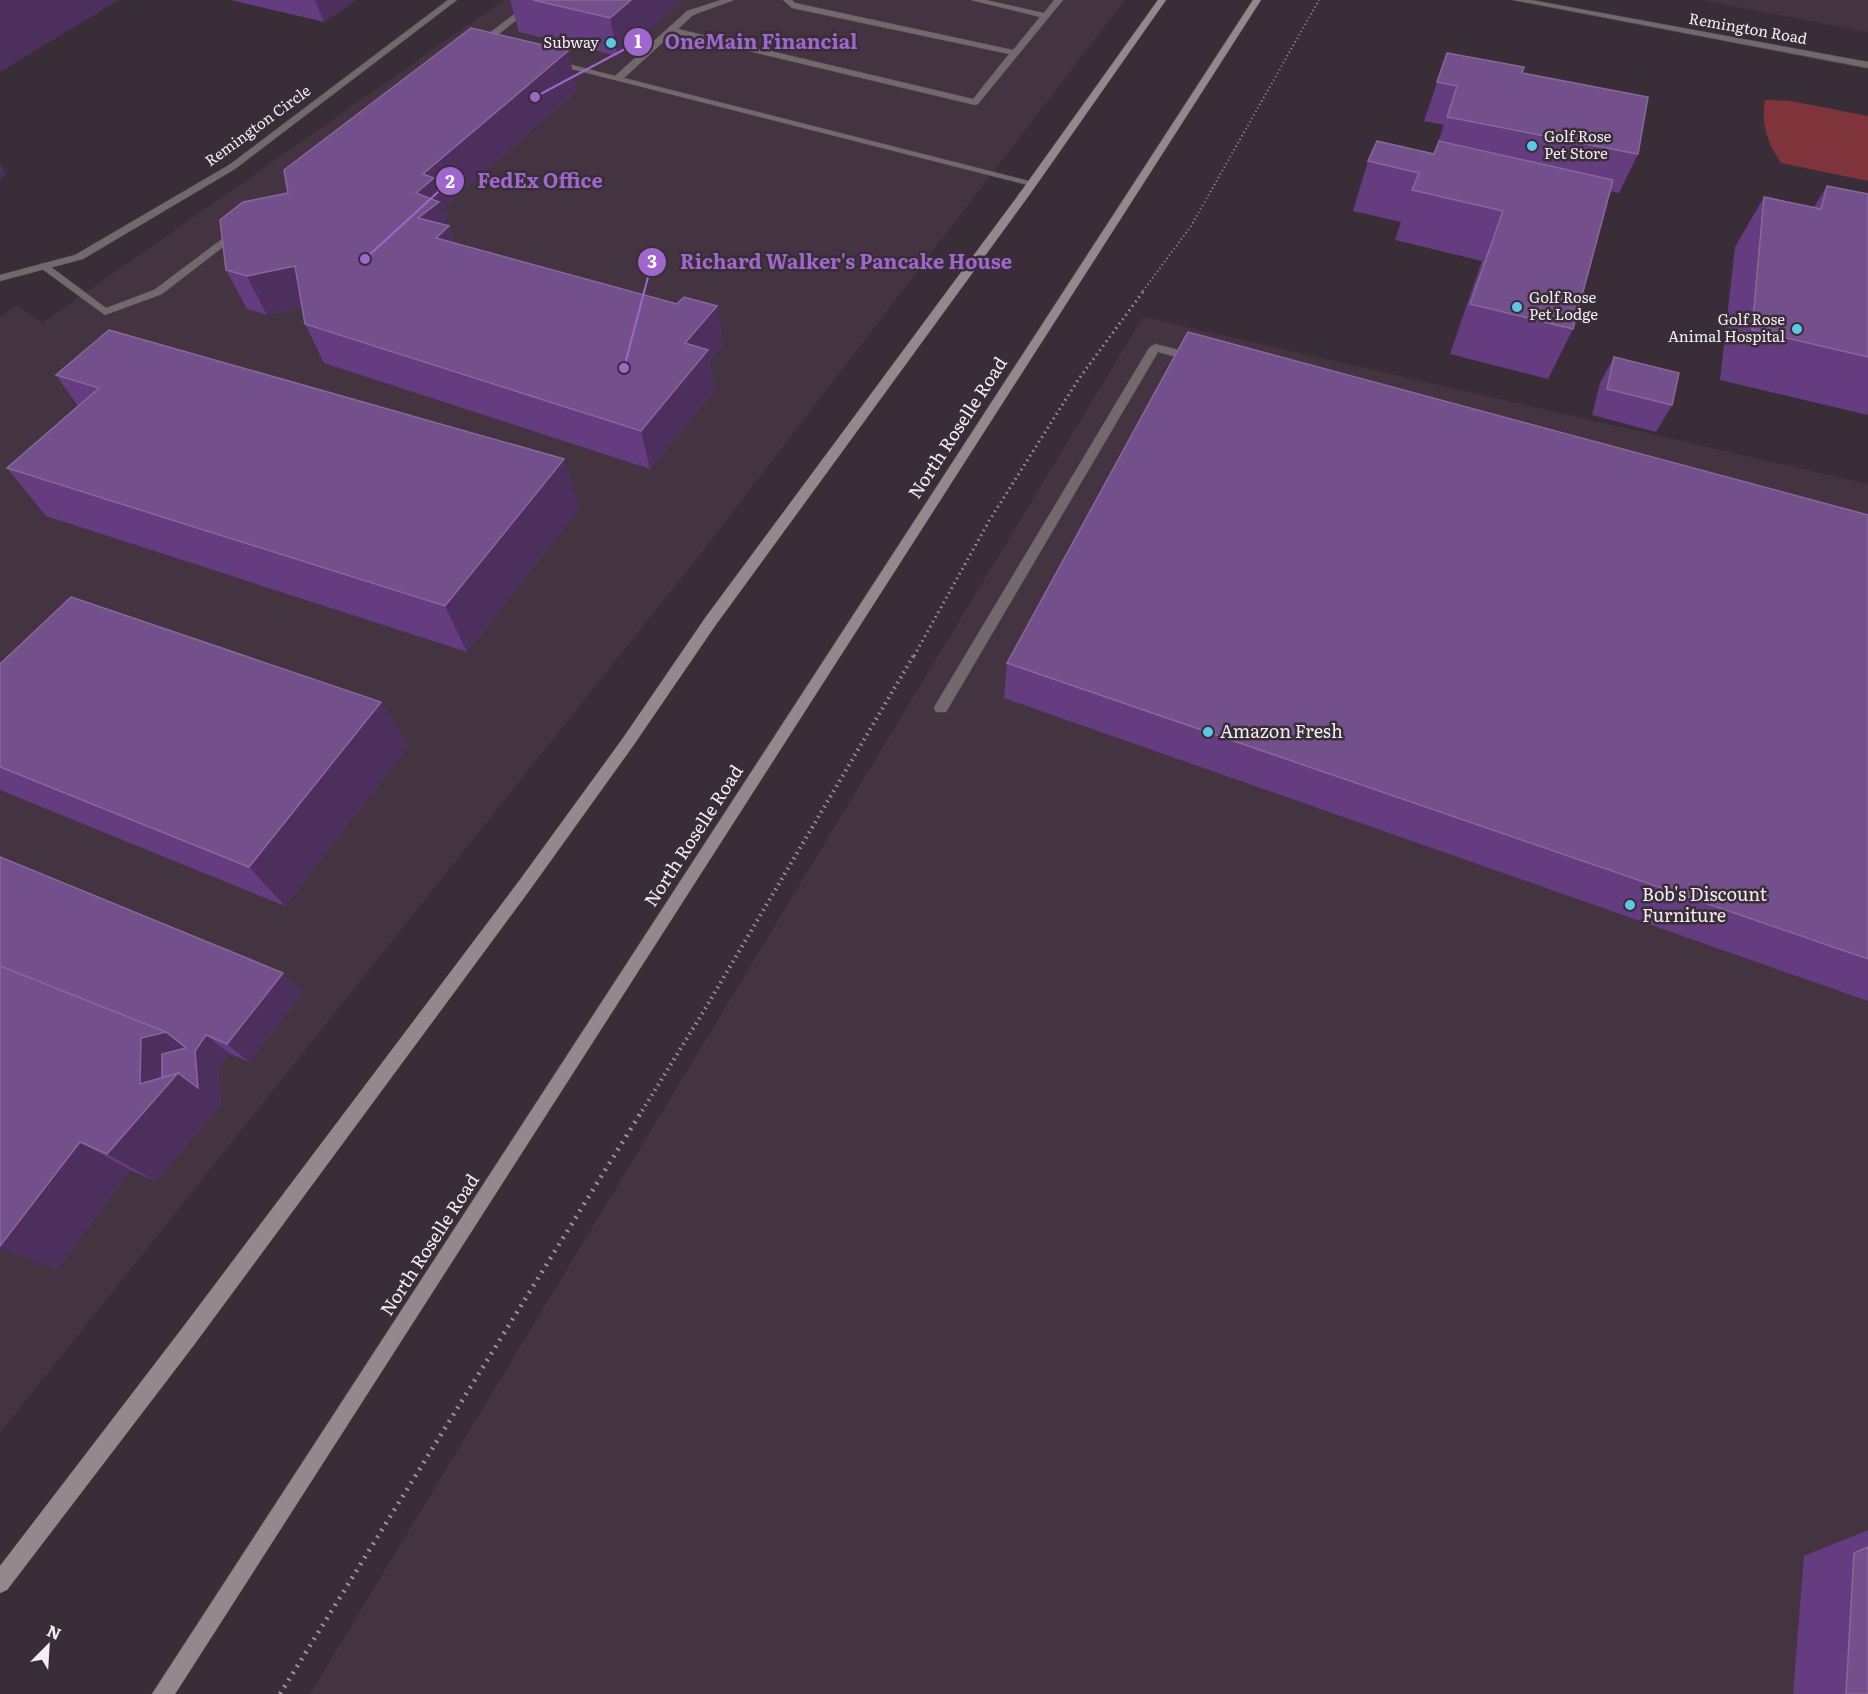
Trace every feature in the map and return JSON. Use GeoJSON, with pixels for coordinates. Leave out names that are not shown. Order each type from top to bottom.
{"type":"FeatureCollection","features":[{"type":"Feature","properties":{"kind":"main road"},"geometry":{"type":"LineString","coordinates":[[0,1584],[187,1338],[524,886],[628,742],[710,622],[1032,183],[1162,0]]}},
{"type":"Feature","properties":{"kind":"main road","name":"North Roselle Road"},"geometry":{"type":"LineString","coordinates":[[163,1694],[1257,0]]}},
{"type":"Feature","properties":{"kind":"street","name":"Remington Circle"},"geometry":{"type":"LineString","coordinates":[[0,278],[79,257],[232,167],[453,0]]}},
{"type":"Feature","properties":{"kind":"street"},"geometry":{"type":"LineString","coordinates":[[470,52],[538,0]]}},
{"type":"Feature","properties":{"kind":"street"},"geometry":{"type":"LineString","coordinates":[[617,79],[690,13],[730,0]]}},
{"type":"Feature","properties":{"kind":"street"},"geometry":{"type":"LineString","coordinates":[[787,0],[792,5],[1015,53]]}},
{"type":"Feature","properties":{"kind":"street"},"geometry":{"type":"LineString","coordinates":[[975,0],[1046,15]]}},
{"type":"Feature","properties":{"kind":"street"},"geometry":{"type":"LineString","coordinates":[[671,30],[975,102],[1059,0]]}},
{"type":"Feature","properties":{"kind":"street","name":"Remington Road"},"geometry":{"type":"LineString","coordinates":[[1516,0],[1868,65]]}},
{"type":"Feature","properties":{"kind":"street"},"geometry":{"type":"LineString","coordinates":[[480,45],[491,48]]}},
{"type":"Feature","properties":{"kind":"street"},"geometry":{"type":"LineString","coordinates":[[537,59],[1032,183]]}},
{"type":"Feature","properties":{"kind":"street"},"geometry":{"type":"LineString","coordinates":[[43,266],[105,312],[158,292],[243,227]]}},
{"type":"Feature","properties":{"kind":"street"},"geometry":{"type":"LineString","coordinates":[[941,708],[1155,348],[1213,362]]}},
{"type":"Feature","properties":{"kind":"path"},"geometry":{"type":"LineString","coordinates":[[280,1694],[705,1010],[894,691],[989,521],[1078,380],[1191,226],[1319,0]]}},
{"type":"Feature","properties":{"kind":"shaded area"},"geometry":{"type":"Polygon","coordinates":[[[504,0],[1125,0],[706,547],[0,1433],[0,317],[17,305],[42,323],[504,0]]]}},
{"type":"Feature","properties":{"kind":"shaded area"},"geometry":{"type":"Polygon","coordinates":[[[1700,0],[1868,0],[1868,32],[1700,0]]]}},
{"type":"Feature","properties":{"kind":"shaded area"},"geometry":{"type":"Polygon","coordinates":[[[1765,100],[1791,101],[1868,116],[1868,181],[1781,163],[1766,133],[1765,100]]]}},
{"type":"Feature","properties":{"kind":"shaded area"},"geometry":{"type":"Polygon","coordinates":[[[1143,317],[1868,484],[1868,1694],[310,1694],[1143,317]]]}},
{"type":"Feature","properties":{"kind":"building"},"geometry":{"type":"Polygon","coordinates":[[[533,0],[631,0],[610,18],[533,0]]]}},
{"type":"Feature","properties":{"kind":"building"},"geometry":{"type":"Polygon","coordinates":[[[471,28],[568,51],[423,174],[434,178],[416,193],[439,202],[418,218],[449,226],[436,238],[677,304],[684,297],[717,306],[685,343],[708,350],[641,431],[305,324],[295,266],[247,276],[226,270],[220,220],[243,202],[288,193],[284,170],[471,28]]]}},
{"type":"Feature","properties":{"kind":"building"},"geometry":{"type":"Polygon","coordinates":[[[1447,53],[1524,67],[1522,73],[1648,97],[1638,154],[1447,117],[1457,86],[1437,82],[1447,53]]]}},
{"type":"Feature","properties":{"kind":"building"},"geometry":{"type":"Polygon","coordinates":[[[1377,141],[1434,154],[1439,141],[1613,180],[1573,329],[1470,304],[1503,211],[1412,190],[1419,173],[1368,161],[1377,141]]]}},
{"type":"Feature","properties":{"kind":"building"},"geometry":{"type":"Polygon","coordinates":[[[1827,186],[1868,194],[1868,357],[1752,330],[1764,197],[1821,209],[1827,186]]]}},
{"type":"Feature","properties":{"kind":"building"},"geometry":{"type":"Polygon","coordinates":[[[109,330],[564,459],[445,606],[7,468],[99,388],[56,375],[109,330]]]}},
{"type":"Feature","properties":{"kind":"building"},"geometry":{"type":"Polygon","coordinates":[[[1188,332],[1868,515],[1868,959],[1007,663],[1188,332]]]}},
{"type":"Feature","properties":{"kind":"building"},"geometry":{"type":"Polygon","coordinates":[[[1614,357],[1679,373],[1672,405],[1607,389],[1614,357]]]}},
{"type":"Feature","properties":{"kind":"building"},"geometry":{"type":"Polygon","coordinates":[[[71,597],[381,702],[249,867],[0,767],[0,664],[71,597]]]}},
{"type":"Feature","properties":{"kind":"building"},"geometry":{"type":"Polygon","coordinates":[[[0,857],[283,973],[227,1044],[206,1035],[195,1051],[198,1088],[178,1073],[162,1078],[162,1054],[186,1048],[166,1032],[0,966],[0,857]]]}},
{"type":"Feature","properties":{"kind":"building"},"geometry":{"type":"Polygon","coordinates":[[[0,966],[166,1032],[141,1038],[140,1084],[178,1073],[107,1154],[80,1142],[0,1246],[0,966]]]}},
{"type":"Feature","properties":{"kind":"building"},"geometry":{"type":"Polygon","coordinates":[[[1868,1547],[1868,1694],[1846,1694],[1854,1553],[1868,1547]]]}},
{"type":"Feature","properties":{"kind":"place","name":"Subway"},"geometry":{"type":"Point","coordinates":[611,43]}},
{"type":"Feature","properties":{"kind":"place","name":"OneMain Financial"},"geometry":{"type":"Point","coordinates":[535,97]}},
{"type":"Feature","properties":{"kind":"place","name":"Golf Rose Pet Store"},"geometry":{"type":"Point","coordinates":[1532,146]}},
{"type":"Feature","properties":{"kind":"place","name":"FedEx Office"},"geometry":{"type":"Point","coordinates":[365,259]}},
{"type":"Feature","properties":{"kind":"place","name":"Golf Rose Pet Lodge"},"geometry":{"type":"Point","coordinates":[1517,307]}},
{"type":"Feature","properties":{"kind":"place","name":"Golf Rose Animal Hospital"},"geometry":{"type":"Point","coordinates":[1797,329]}},
{"type":"Feature","properties":{"kind":"place","name":"Richard Walker's Pancake House"},"geometry":{"type":"Point","coordinates":[624,368]}},
{"type":"Feature","properties":{"kind":"place","name":"Amazon Fresh"},"geometry":{"type":"Point","coordinates":[1208,732]}},
{"type":"Feature","properties":{"kind":"place","name":"Bob's Discount Furniture"},"geometry":{"type":"Point","coordinates":[1630,905]}}]}
